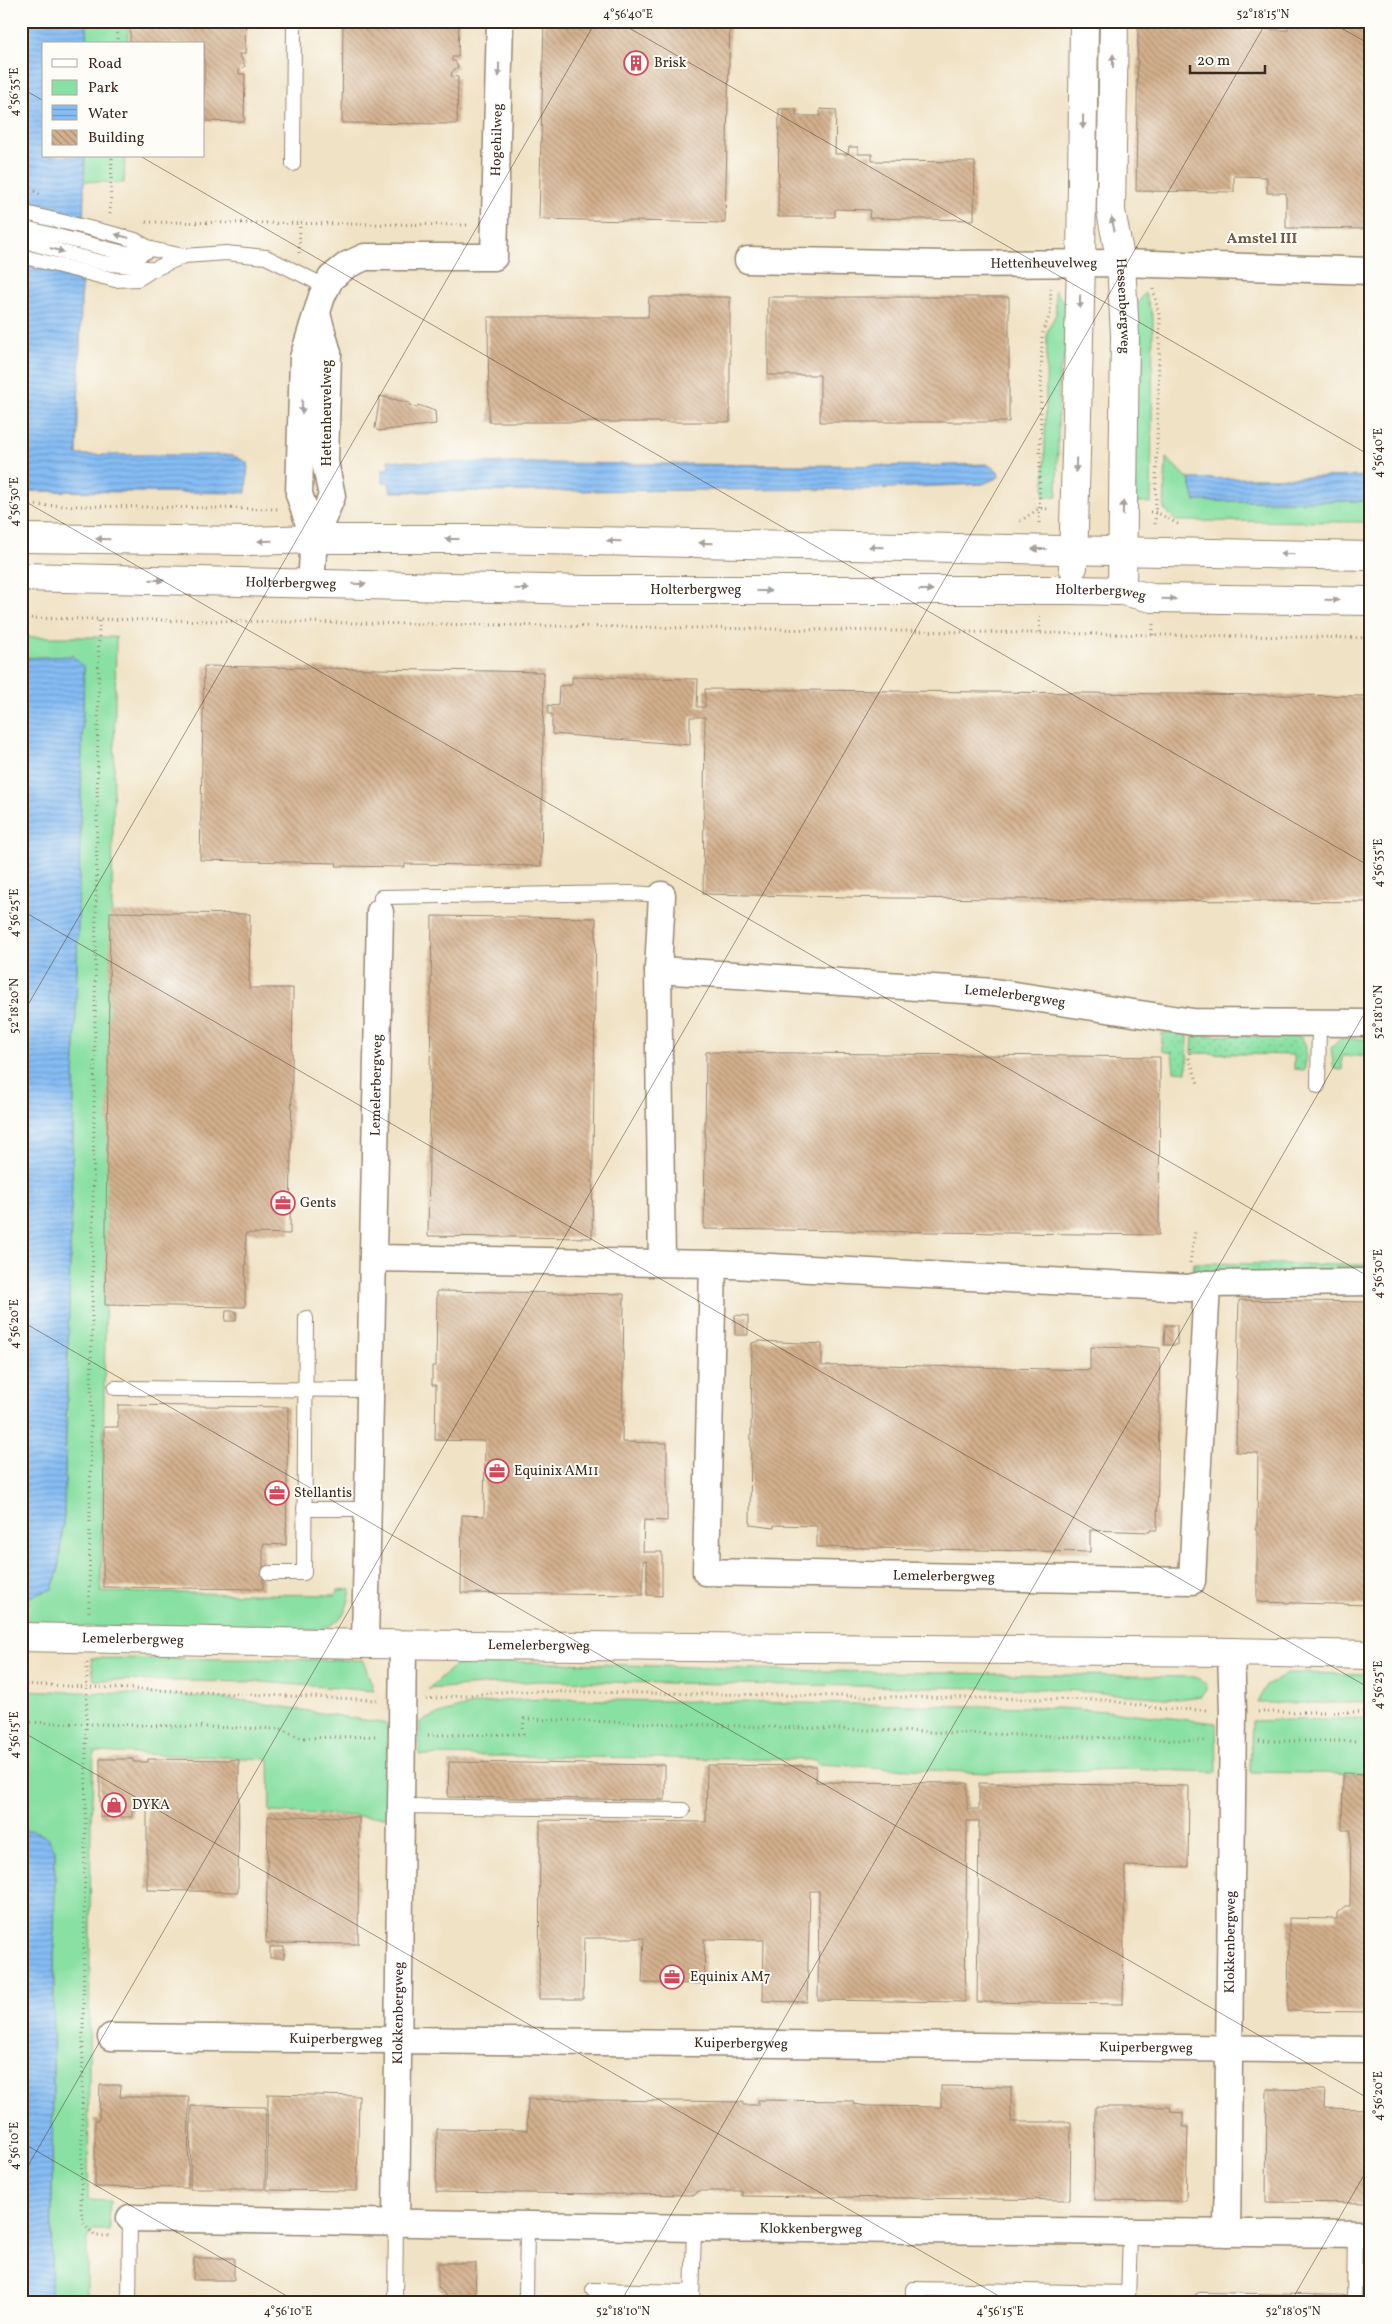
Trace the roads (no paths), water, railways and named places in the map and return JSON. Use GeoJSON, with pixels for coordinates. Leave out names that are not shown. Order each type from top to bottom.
{"type":"FeatureCollection","features":[{"type":"Feature","properties":{"kind":"main road"},"geometry":{"type":"LineString","coordinates":[[1073,590],[1081,263],[1084,21]]}},
{"type":"Feature","properties":{"kind":"main road","name":"Hessenbergweg"},"geometry":{"type":"LineString","coordinates":[[1114,21],[1111,211],[1122,263],[1125,336],[1122,591]]}},
{"type":"Feature","properties":{"kind":"main road"},"geometry":{"type":"LineString","coordinates":[[21,538],[249,541],[498,539],[1371,556]]}},
{"type":"Feature","properties":{"kind":"main road","name":"Holterbergweg"},"geometry":{"type":"LineString","coordinates":[[21,577],[585,590],[1073,590],[1122,591],[1152,598],[1371,601]]}},
{"type":"Feature","properties":{"kind":"main road","name":"Lemelerbergweg"},"geometry":{"type":"LineString","coordinates":[[21,1637],[365,1644],[1371,1655]]}},
{"type":"Feature","properties":{"kind":"street","name":"Hogehilweg"},"geometry":{"type":"LineString","coordinates":[[494,257],[500,21]]}},
{"type":"Feature","properties":{"kind":"street","name":"Hettenheuvelweg"},"geometry":{"type":"LineString","coordinates":[[310,583],[314,539],[299,494],[303,358],[331,278],[347,265],[365,257],[494,257]]}},
{"type":"Feature","properties":{"kind":"street","name":"Hettenheuvelweg"},"geometry":{"type":"LineString","coordinates":[[748,260],[944,264],[1122,263],[1371,271]]}},
{"type":"Feature","properties":{"kind":"street"},"geometry":{"type":"LineString","coordinates":[[662,895],[658,970],[662,1263]]}},
{"type":"Feature","properties":{"kind":"street","name":"Lemelerbergweg"},"geometry":{"type":"LineString","coordinates":[[365,1644],[380,912]]}},
{"type":"Feature","properties":{"kind":"street","name":"Lemelerbergweg"},"geometry":{"type":"LineString","coordinates":[[658,970],[994,992],[1193,1022],[1371,1023]]}},
{"type":"Feature","properties":{"kind":"street"},"geometry":{"type":"LineString","coordinates":[[374,1258],[713,1264],[1189,1288],[1207,1284],[1371,1282]]}},
{"type":"Feature","properties":{"kind":"street","name":"Lemelerbergweg"},"geometry":{"type":"LineString","coordinates":[[713,1264],[706,1572],[1192,1581],[1207,1284]]}},
{"type":"Feature","properties":{"kind":"street","name":"Klokkenbergweg"},"geometry":{"type":"LineString","coordinates":[[396,2222],[404,1644]]}},
{"type":"Feature","properties":{"kind":"street","name":"Klokkenbergweg"},"geometry":{"type":"LineString","coordinates":[[1227,2233],[1233,1741],[1231,1652]]}},
{"type":"Feature","properties":{"kind":"street","name":"Kuiperbergweg"},"geometry":{"type":"LineString","coordinates":[[111,2037],[1371,2050]]}},
{"type":"Feature","properties":{"kind":"street","name":"Klokkenbergweg"},"geometry":{"type":"LineString","coordinates":[[130,2218],[694,2228],[1363,2234]]}},
{"type":"Feature","properties":{"kind":"lane"},"geometry":{"type":"LineString","coordinates":[[293,164],[294,21]]}},
{"type":"Feature","properties":{"kind":"lane"},"geometry":{"type":"LineString","coordinates":[[21,212],[135,240],[151,249],[184,256],[226,253],[266,257],[327,287]]}},
{"type":"Feature","properties":{"kind":"lane"},"geometry":{"type":"LineString","coordinates":[[21,227],[120,252],[141,254],[151,249]]}},
{"type":"Feature","properties":{"kind":"lane"},"geometry":{"type":"LineString","coordinates":[[21,240],[92,260],[116,265],[141,266],[152,270]]}},
{"type":"Feature","properties":{"kind":"lane"},"geometry":{"type":"LineString","coordinates":[[21,256],[115,280],[138,279],[152,270],[184,256]]}},
{"type":"Feature","properties":{"kind":"lane"},"geometry":{"type":"LineString","coordinates":[[380,912],[381,897],[631,893],[662,895]]}},
{"type":"Feature","properties":{"kind":"lane"},"geometry":{"type":"LineString","coordinates":[[1318,1086],[1319,1023]]}},
{"type":"Feature","properties":{"kind":"lane"},"geometry":{"type":"LineString","coordinates":[[269,1573],[304,1573],[306,1318]]}},
{"type":"Feature","properties":{"kind":"lane"},"geometry":{"type":"LineString","coordinates":[[115,1388],[371,1390]]}},
{"type":"Feature","properties":{"kind":"lane"},"geometry":{"type":"LineString","coordinates":[[304,1509],[368,1509]]}},
{"type":"Feature","properties":{"kind":"lane"},"geometry":{"type":"LineString","coordinates":[[402,1806],[683,1810]]}},
{"type":"Feature","properties":{"kind":"lane"},"geometry":{"type":"LineString","coordinates":[[129,2303],[130,2218]]}},
{"type":"Feature","properties":{"kind":"lane"},"geometry":{"type":"LineString","coordinates":[[395,2303],[396,2222]]}},
{"type":"Feature","properties":{"kind":"lane"},"geometry":{"type":"LineString","coordinates":[[526,2303],[527,2224]]}},
{"type":"Feature","properties":{"kind":"lane"},"geometry":{"type":"LineString","coordinates":[[593,2290],[692,2297],[694,2228]]}},
{"type":"Feature","properties":{"kind":"lane"},"geometry":{"type":"LineString","coordinates":[[913,2303],[913,2289],[1128,2298],[1130,2232]]}},
{"type":"Feature","properties":{"kind":"lane"},"geometry":{"type":"LineString","coordinates":[[1354,2303],[1363,2234]]}},
{"type":"Feature","properties":{"kind":"lane"},"geometry":{"type":"LineString","coordinates":[[1201,2303],[1201,2300],[1346,2303]]}},
{"type":"Feature","properties":{"kind":"water"},"geometry":{"type":"Polygon","coordinates":[[[21,21],[87,21],[86,42],[42,42],[42,158],[85,158],[77,455],[232,455],[248,463],[246,493],[21,491],[21,21]]]}},
{"type":"Feature","properties":{"kind":"water"},"geometry":{"type":"Polygon","coordinates":[[[388,460],[422,462],[924,466],[987,464],[998,471],[999,477],[983,484],[871,489],[391,492],[389,483],[382,482],[382,470],[389,468],[388,460]]]}},
{"type":"Feature","properties":{"kind":"water"},"geometry":{"type":"Polygon","coordinates":[[[1371,476],[1371,501],[1195,501],[1189,479],[1371,476]]]}},
{"type":"Feature","properties":{"kind":"water"},"geometry":{"type":"Polygon","coordinates":[[[73,656],[84,667],[64,1515],[58,1571],[52,1589],[32,1596],[21,1596],[21,658],[73,656]]]}},
{"type":"Feature","properties":{"kind":"water"},"geometry":{"type":"Polygon","coordinates":[[[33,1830],[48,1838],[55,1850],[51,2303],[21,2303],[21,1831],[33,1830]]]}},
{"type":"Feature","properties":{"kind":"place","name":"Brisk"},"geometry":{"type":"Point","coordinates":[636,63]}},
{"type":"Feature","properties":{"kind":"place","name":"Gents"},"geometry":{"type":"Point","coordinates":[283,1203]}},
{"type":"Feature","properties":{"kind":"place","name":"Equinix AM11"},"geometry":{"type":"Point","coordinates":[497,1471]}},
{"type":"Feature","properties":{"kind":"place","name":"Stellantis"},"geometry":{"type":"Point","coordinates":[277,1493]}},
{"type":"Feature","properties":{"kind":"place","name":"DYKA"},"geometry":{"type":"Point","coordinates":[114,1805]}},
{"type":"Feature","properties":{"kind":"place","name":"Equinix AM7"},"geometry":{"type":"Point","coordinates":[672,1977]}},
{"type":"Feature","properties":{"kind":"district","name":"Amstel III"},"geometry":{"type":"Point","coordinates":[1262,239]}}]}
